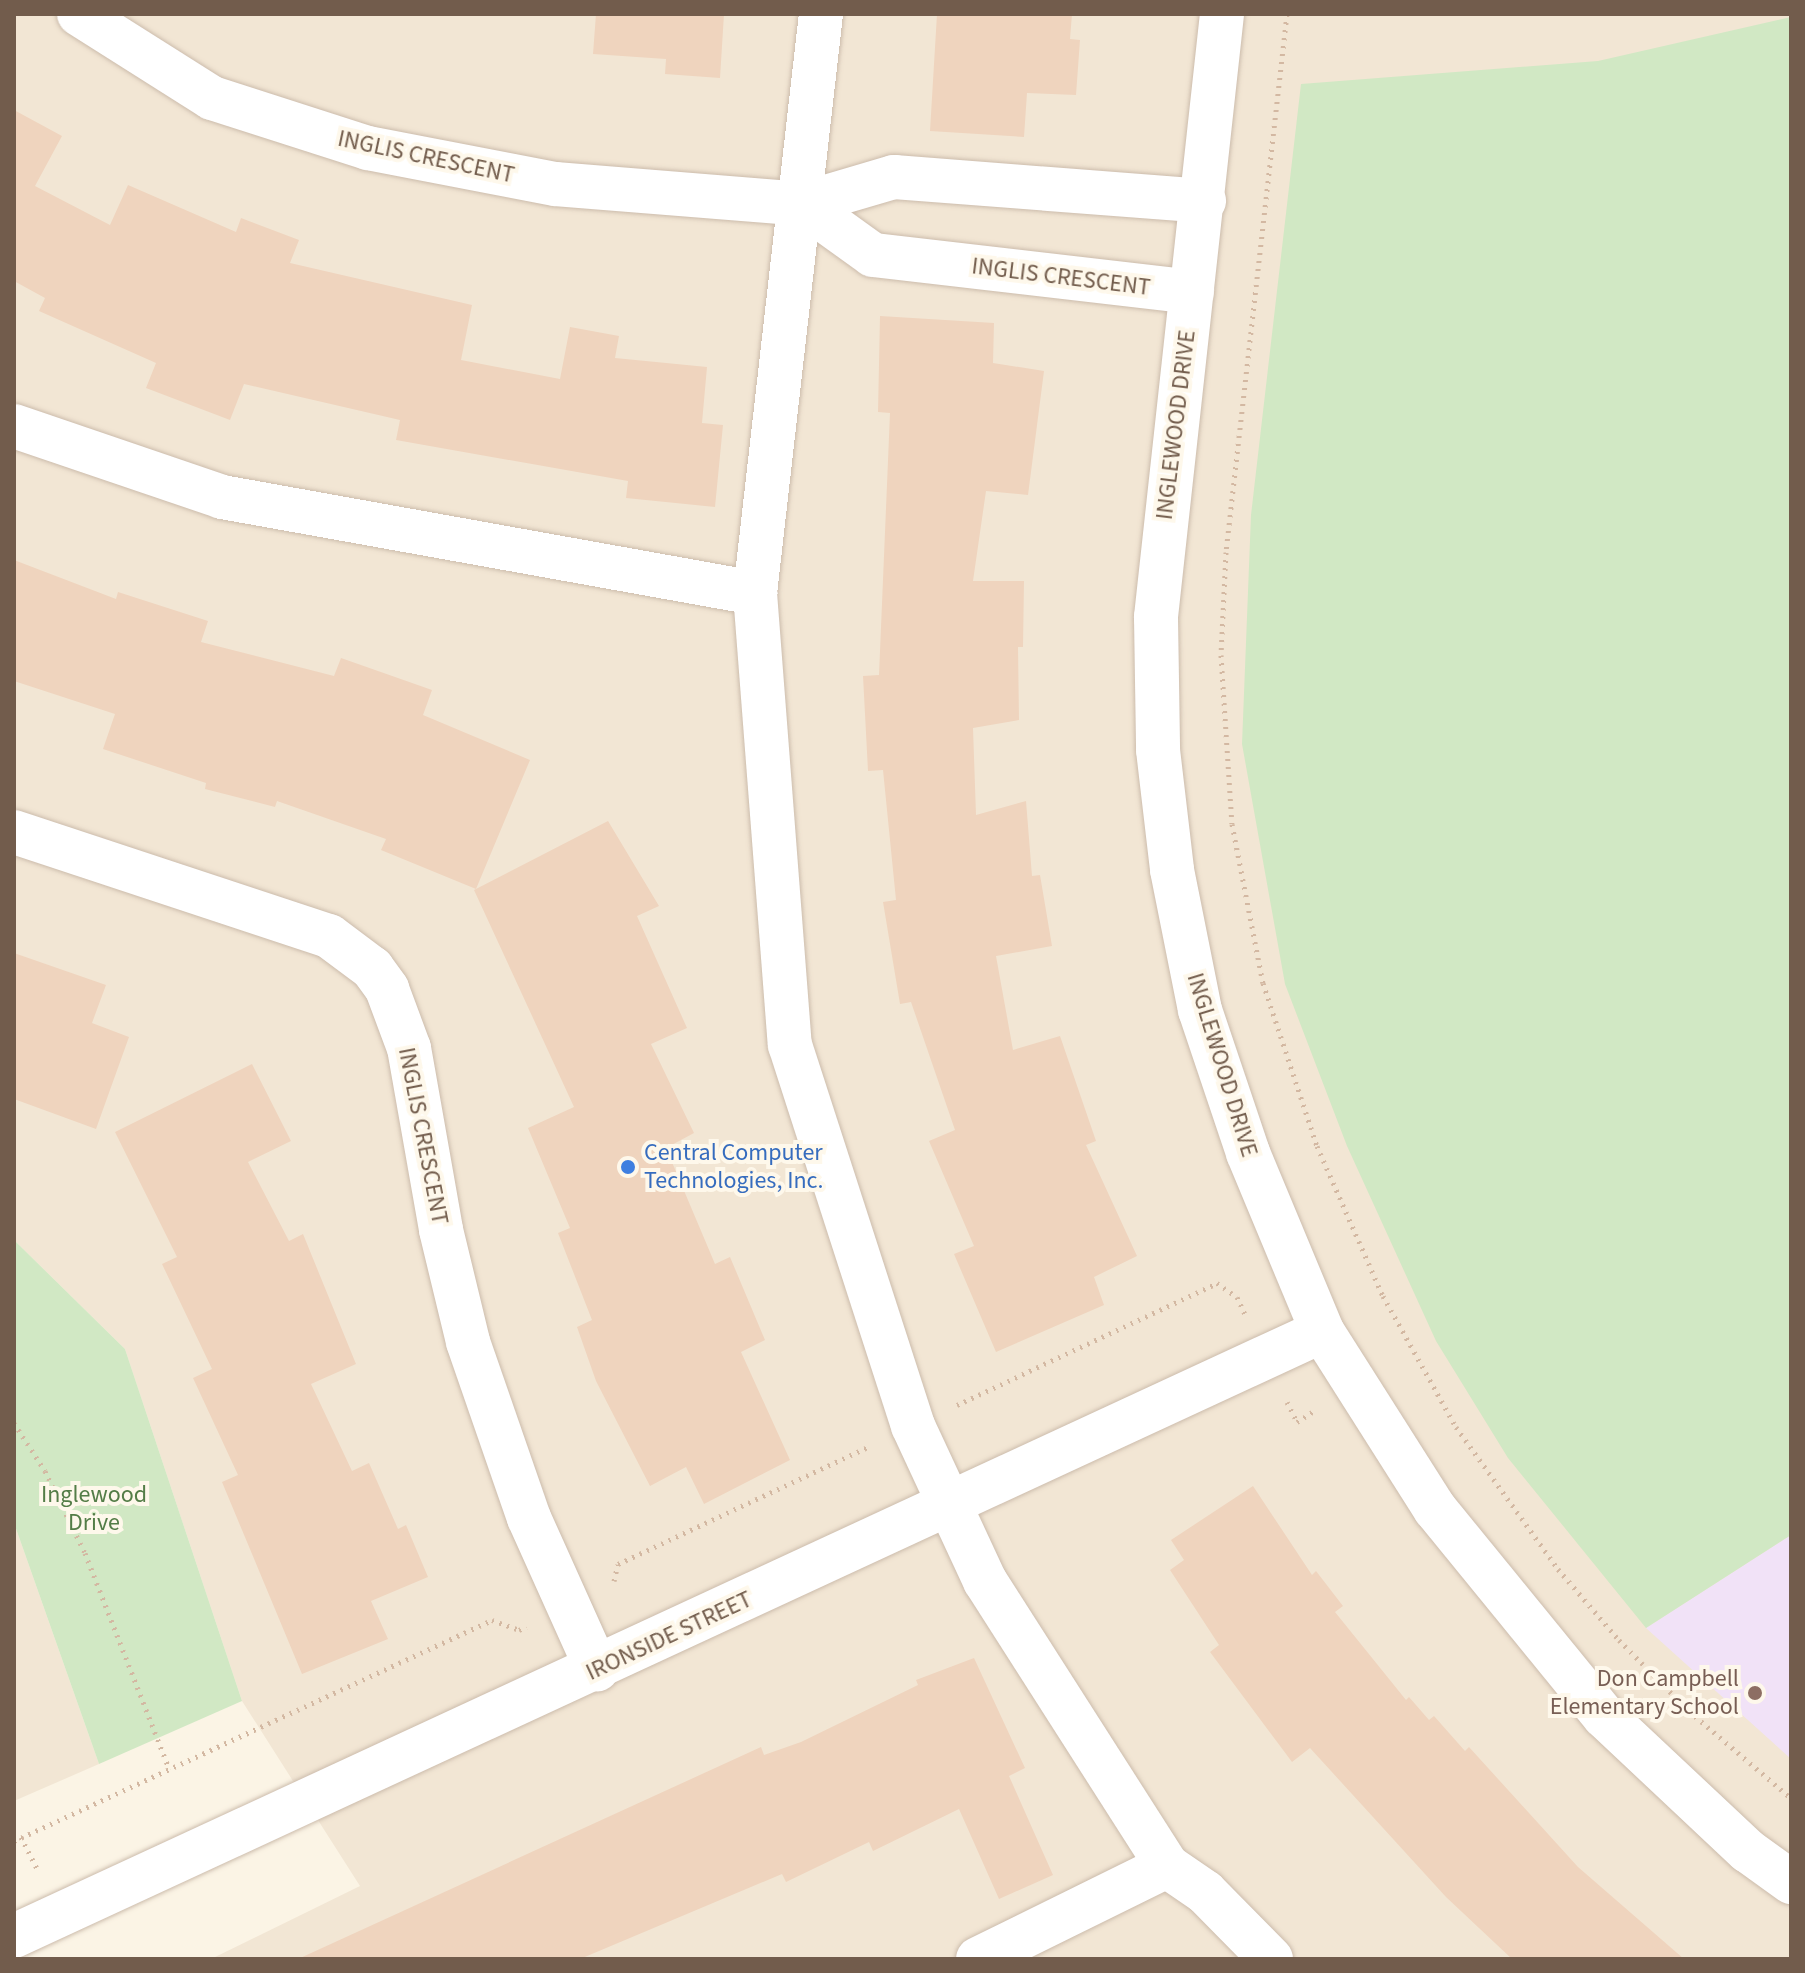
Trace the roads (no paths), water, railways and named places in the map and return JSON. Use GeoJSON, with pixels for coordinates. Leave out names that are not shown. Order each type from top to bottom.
{"type":"FeatureCollection","features":[{"type":"Feature","properties":{"kind":"street","name":"INGLIS CRESCENT"},"geometry":{"type":"LineString","coordinates":[[79,14],[212,98],[368,148],[555,184],[802,204],[894,177],[1204,201]]}},
{"type":"Feature","properties":{"kind":"street"},"geometry":{"type":"LineString","coordinates":[[821,14],[802,204],[755,593],[790,1045],[913,1426],[985,1581],[1167,1866],[1205,1892],[1271,1959]]}},
{"type":"Feature","properties":{"kind":"street","name":"INGLEWOOD DRIVE"},"geometry":{"type":"LineString","coordinates":[[1222,14],[1204,201],[1156,617],[1158,750],[1172,870],[1200,1010],[1248,1153],[1322,1331],[1435,1509],[1604,1716],[1748,1851],[1791,1882]]}},
{"type":"Feature","properties":{"kind":"street","name":"INGLIS CRESCENT"},"geometry":{"type":"LineString","coordinates":[[802,204],[873,255],[1192,292]]}},
{"type":"Feature","properties":{"kind":"street"},"geometry":{"type":"LineString","coordinates":[[14,426],[222,497],[755,593]]}},
{"type":"Feature","properties":{"kind":"street","name":"INGLIS CRESCENT"},"geometry":{"type":"LineString","coordinates":[[14,832],[329,936],[372,968],[387,989],[409,1048],[441,1230],[468,1342],[529,1518],[597,1669]]}},
{"type":"Feature","properties":{"kind":"street","name":"IRONSIDE STREET"},"geometry":{"type":"LineString","coordinates":[[26,1942],[597,1669],[1322,1331]]}},
{"type":"Feature","properties":{"kind":"street"},"geometry":{"type":"LineString","coordinates":[[978,1959],[1167,1866]]}},
{"type":"Feature","properties":{"kind":"place","name":"Central Computer Technologies, Inc."},"geometry":{"type":"Point","coordinates":[628,1167]}},
{"type":"Feature","properties":{"kind":"place","name":"Don Campbell Elementary School"},"geometry":{"type":"Point","coordinates":[1755,1693]}},
{"type":"Feature","properties":{"kind":"park label","name":"Inglewood Drive"},"geometry":{"type":"Point","coordinates":[94,1509]}}]}
